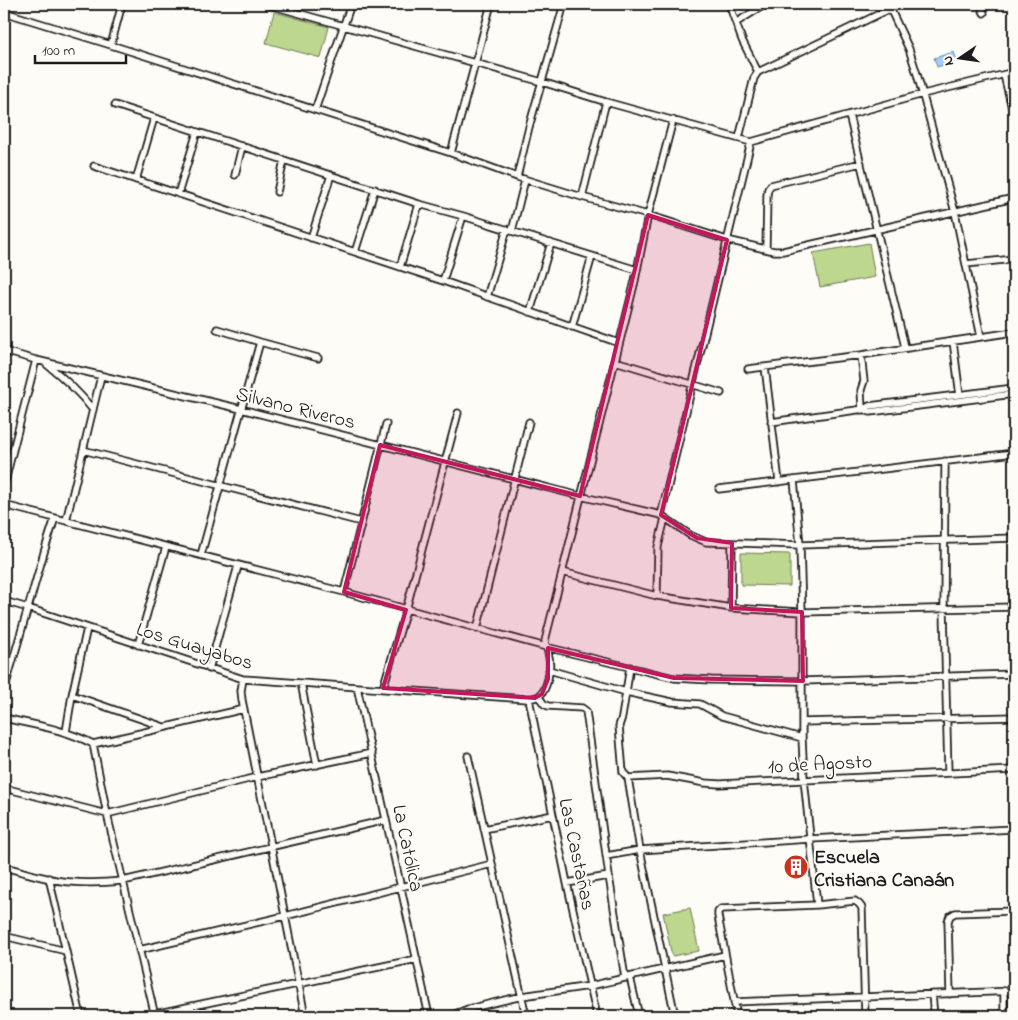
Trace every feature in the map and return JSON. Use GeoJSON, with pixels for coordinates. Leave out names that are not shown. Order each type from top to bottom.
{"type":"FeatureCollection","features":[{"type":"Feature","properties":{"kind":"street"},"geometry":{"type":"LineString","coordinates":[[111,45],[122,4]]}},
{"type":"Feature","properties":{"kind":"street"},"geometry":{"type":"LineString","coordinates":[[266,4],[751,142],[923,94],[1014,72]]}},
{"type":"Feature","properties":{"kind":"street"},"geometry":{"type":"LineString","coordinates":[[315,110],[351,4]]}},
{"type":"Feature","properties":{"kind":"street"},"geometry":{"type":"LineString","coordinates":[[451,153],[491,4]]}},
{"type":"Feature","properties":{"kind":"street"},"geometry":{"type":"LineString","coordinates":[[517,177],[564,4]]}},
{"type":"Feature","properties":{"kind":"street"},"geometry":{"type":"LineString","coordinates":[[728,4],[737,22],[742,40],[758,72]]}},
{"type":"Feature","properties":{"kind":"street"},"geometry":{"type":"LineString","coordinates":[[737,22],[766,4]]}},
{"type":"Feature","properties":{"kind":"street"},"geometry":{"type":"LineString","coordinates":[[739,138],[754,78],[758,72],[890,6],[900,4]]}},
{"type":"Feature","properties":{"kind":"street"},"geometry":{"type":"LineString","coordinates":[[980,4],[984,13]]}},
{"type":"Feature","properties":{"kind":"street"},"geometry":{"type":"LineString","coordinates":[[890,6],[913,61],[923,94],[955,212],[981,337]]}},
{"type":"Feature","properties":{"kind":"street"},"geometry":{"type":"LineString","coordinates":[[4,12],[451,153],[526,180],[727,240],[774,251],[782,251],[1014,198]]}},
{"type":"Feature","properties":{"kind":"street"},"geometry":{"type":"LineString","coordinates":[[1004,75],[1014,118]]}},
{"type":"Feature","properties":{"kind":"street"},"geometry":{"type":"LineString","coordinates":[[582,197],[606,102]]}},
{"type":"Feature","properties":{"kind":"street"},"geometry":{"type":"LineString","coordinates":[[115,105],[419,204],[464,216],[637,270]]}},
{"type":"Feature","properties":{"kind":"street"},"geometry":{"type":"LineString","coordinates":[[849,115],[905,347]]}},
{"type":"Feature","properties":{"kind":"street"},"geometry":{"type":"LineString","coordinates":[[136,180],[154,118]]}},
{"type":"Feature","properties":{"kind":"street"},"geometry":{"type":"LineString","coordinates":[[639,1016],[628,977],[609,876],[586,711],[582,708],[548,706],[544,704],[539,696],[542,694],[548,679],[549,670],[549,656],[545,641],[615,361],[648,215],[673,120]]}},
{"type":"Feature","properties":{"kind":"street"},"geometry":{"type":"LineString","coordinates":[[178,194],[197,132]]}},
{"type":"Feature","properties":{"kind":"street"},"geometry":{"type":"LineString","coordinates":[[657,596],[658,546],[663,516],[692,384],[751,142]]}},
{"type":"Feature","properties":{"kind":"street"},"geometry":{"type":"LineString","coordinates":[[235,175],[242,146]]}},
{"type":"Feature","properties":{"kind":"street"},"geometry":{"type":"LineString","coordinates":[[277,192],[284,160]]}},
{"type":"Feature","properties":{"kind":"street"},"geometry":{"type":"LineString","coordinates":[[766,248],[767,195],[771,185],[861,163]]}},
{"type":"Feature","properties":{"kind":"street"},"geometry":{"type":"LineString","coordinates":[[94,166],[443,281],[619,343]]}},
{"type":"Feature","properties":{"kind":"street"},"geometry":{"type":"LineString","coordinates":[[311,238],[331,175]]}},
{"type":"Feature","properties":{"kind":"street"},"geometry":{"type":"LineString","coordinates":[[487,297],[526,180]]}},
{"type":"Feature","properties":{"kind":"street"},"geometry":{"type":"LineString","coordinates":[[355,252],[375,189]]}},
{"type":"Feature","properties":{"kind":"street"},"geometry":{"type":"LineString","coordinates":[[400,267],[419,204]]}},
{"type":"Feature","properties":{"kind":"street"},"geometry":{"type":"LineString","coordinates":[[443,281],[464,216]]}},
{"type":"Feature","properties":{"kind":"street"},"geometry":{"type":"LineString","coordinates":[[530,312],[551,243]]}},
{"type":"Feature","properties":{"kind":"street"},"geometry":{"type":"LineString","coordinates":[[572,327],[592,256]]}},
{"type":"Feature","properties":{"kind":"street"},"geometry":{"type":"LineString","coordinates":[[966,264],[1014,259]]}},
{"type":"Feature","properties":{"kind":"street"},"geometry":{"type":"LineString","coordinates":[[217,329],[318,358]]}},
{"type":"Feature","properties":{"kind":"street"},"geometry":{"type":"LineString","coordinates":[[748,369],[1014,332]]}},
{"type":"Feature","properties":{"kind":"street"},"geometry":{"type":"LineString","coordinates":[[953,340],[960,397]]}},
{"type":"Feature","properties":{"kind":"street"},"geometry":{"type":"LineString","coordinates":[[201,556],[260,342]]}},
{"type":"Feature","properties":{"kind":"street","name":"Silvano Riveros"},"geometry":{"type":"LineString","coordinates":[[4,350],[43,362],[242,409],[663,516]]}},
{"type":"Feature","properties":{"kind":"street"},"geometry":{"type":"LineString","coordinates":[[860,354],[864,382],[861,390],[863,410]]}},
{"type":"Feature","properties":{"kind":"street"},"geometry":{"type":"LineString","coordinates":[[4,485],[36,360]]}},
{"type":"Feature","properties":{"kind":"street"},"geometry":{"type":"LineString","coordinates":[[615,361],[721,393]]}},
{"type":"Feature","properties":{"kind":"street"},"geometry":{"type":"LineString","coordinates":[[43,362],[82,395],[93,410]]}},
{"type":"Feature","properties":{"kind":"street"},"geometry":{"type":"LineString","coordinates":[[765,366],[778,482]]}},
{"type":"Feature","properties":{"kind":"street"},"geometry":{"type":"LineString","coordinates":[[66,521],[101,376]]}},
{"type":"Feature","properties":{"kind":"street"},"geometry":{"type":"LineString","coordinates":[[772,422],[863,410],[870,412],[1014,388]]}},
{"type":"Feature","properties":{"kind":"street"},"geometry":{"type":"LineString","coordinates":[[960,397],[1014,394]]}},
{"type":"Feature","properties":{"kind":"street"},"geometry":{"type":"LineString","coordinates":[[383,688],[406,610],[458,413]]}},
{"type":"Feature","properties":{"kind":"street"},"geometry":{"type":"LineString","coordinates":[[477,629],[529,422]]}},
{"type":"Feature","properties":{"kind":"street"},"geometry":{"type":"LineString","coordinates":[[344,592],[386,424]]}},
{"type":"Feature","properties":{"kind":"street"},"geometry":{"type":"LineString","coordinates":[[83,450],[361,522]]}},
{"type":"Feature","properties":{"kind":"street"},"geometry":{"type":"LineString","coordinates":[[719,489],[1014,452]]}},
{"type":"Feature","properties":{"kind":"street"},"geometry":{"type":"LineString","coordinates":[[944,462],[944,609],[948,773]]}},
{"type":"Feature","properties":{"kind":"street"},"geometry":{"type":"LineString","coordinates":[[794,480],[800,545],[804,779],[817,905]]}},
{"type":"Feature","properties":{"kind":"street"},"geometry":{"type":"LineString","coordinates":[[4,505],[344,592],[546,648],[674,678],[803,681],[1014,674]]}},
{"type":"Feature","properties":{"kind":"street"},"geometry":{"type":"LineString","coordinates":[[663,516],[706,542],[800,545],[1014,538]]}},
{"type":"Feature","properties":{"kind":"street"},"geometry":{"type":"LineString","coordinates":[[4,690],[55,518]]}},
{"type":"Feature","properties":{"kind":"street"},"geometry":{"type":"LineString","coordinates":[[731,608],[732,543]]}},
{"type":"Feature","properties":{"kind":"street"},"geometry":{"type":"LineString","coordinates":[[138,645],[166,548]]}},
{"type":"Feature","properties":{"kind":"street"},"geometry":{"type":"LineString","coordinates":[[209,669],[238,566]]}},
{"type":"Feature","properties":{"kind":"street"},"geometry":{"type":"LineString","coordinates":[[562,572],[657,596],[731,608],[802,612],[1014,607]]}},
{"type":"Feature","properties":{"kind":"street","name":"Los Guayabos"},"geometry":{"type":"LineString","coordinates":[[4,601],[243,680],[530,698],[539,696]]}},
{"type":"Feature","properties":{"kind":"street"},"geometry":{"type":"LineString","coordinates":[[66,732],[87,628]]}},
{"type":"Feature","properties":{"kind":"street"},"geometry":{"type":"LineString","coordinates":[[630,667],[619,726],[623,772],[628,778],[640,850],[675,1016]]}},
{"type":"Feature","properties":{"kind":"street"},"geometry":{"type":"LineString","coordinates":[[549,670],[626,692],[672,702],[700,704],[722,716],[802,738]]}},
{"type":"Feature","properties":{"kind":"street"},"geometry":{"type":"LineString","coordinates":[[243,680],[241,691],[244,709],[305,1016]]}},
{"type":"Feature","properties":{"kind":"street"},"geometry":{"type":"LineString","coordinates":[[301,684],[317,765]]}},
{"type":"Feature","properties":{"kind":"street","name":"La Católica"},"geometry":{"type":"LineString","coordinates":[[357,687],[429,1016]]}},
{"type":"Feature","properties":{"kind":"street"},"geometry":{"type":"LineString","coordinates":[[72,695],[166,728]]}},
{"type":"Feature","properties":{"kind":"street","name":"Las Castañas"},"geometry":{"type":"LineString","coordinates":[[530,698],[567,883],[597,1016]]}},
{"type":"Feature","properties":{"kind":"street"},"geometry":{"type":"LineString","coordinates":[[4,718],[66,732],[93,744],[244,709]]}},
{"type":"Feature","properties":{"kind":"street"},"geometry":{"type":"LineString","coordinates":[[802,722],[1014,717]]}},
{"type":"Feature","properties":{"kind":"street"},"geometry":{"type":"LineString","coordinates":[[93,744],[107,814],[155,1015],[417,959]]}},
{"type":"Feature","properties":{"kind":"street"},"geometry":{"type":"LineString","coordinates":[[4,788],[107,814],[258,777],[372,753]]}},
{"type":"Feature","properties":{"kind":"street"},"geometry":{"type":"LineString","coordinates":[[468,756],[526,1016]]}},
{"type":"Feature","properties":{"kind":"street","name":"10 de Agosto"},"geometry":{"type":"LineString","coordinates":[[628,778],[667,776],[720,784],[1014,770]]}},
{"type":"Feature","properties":{"kind":"street"},"geometry":{"type":"LineString","coordinates":[[484,828],[553,815]]}},
{"type":"Feature","properties":{"kind":"street"},"geometry":{"type":"LineString","coordinates":[[4,867],[70,882],[123,881],[386,820]]}},
{"type":"Feature","properties":{"kind":"street"},"geometry":{"type":"LineString","coordinates":[[606,856],[640,850],[1014,829]]}},
{"type":"Feature","properties":{"kind":"street"},"geometry":{"type":"LineString","coordinates":[[139,950],[285,916],[492,864]]}},
{"type":"Feature","properties":{"kind":"street"},"geometry":{"type":"LineString","coordinates":[[567,883],[609,876]]}},
{"type":"Feature","properties":{"kind":"street"},"geometry":{"type":"LineString","coordinates":[[49,878],[81,1016]]}},
{"type":"Feature","properties":{"kind":"street"},"geometry":{"type":"LineString","coordinates":[[737,1016],[718,916],[718,912],[721,909],[817,905],[855,901],[862,908],[865,1016]]}},
{"type":"Feature","properties":{"kind":"street"},"geometry":{"type":"LineString","coordinates":[[950,994],[948,921],[950,916],[955,913],[1014,911]]}},
{"type":"Feature","properties":{"kind":"street"},"geometry":{"type":"LineString","coordinates":[[4,936],[66,951]]}},
{"type":"Feature","properties":{"kind":"street"},"geometry":{"type":"LineString","coordinates":[[450,1016],[468,1009],[522,996],[590,986],[725,955]]}},
{"type":"Feature","properties":{"kind":"street"},"geometry":{"type":"LineString","coordinates":[[1004,991],[1004,1016]]}},
{"type":"Feature","properties":{"kind":"street"},"geometry":{"type":"LineString","coordinates":[[734,1002],[1014,991]]}},
{"type":"Feature","properties":{"kind":"street"},"geometry":{"type":"LineString","coordinates":[[932,994],[934,1016]]}},
{"type":"Feature","properties":{"kind":"highlighted area"},"geometry":{"type":"Polygon","coordinates":[[[648,215],[727,240],[661,515],[697,538],[732,543],[731,608],[802,612],[803,681],[674,678],[548,648],[548,679],[542,694],[535,698],[383,688],[406,610],[344,592],[380,445],[580,496],[648,215]]]}},
{"type":"Feature","properties":{"kind":"green space"},"geometry":{"type":"Polygon","coordinates":[[[274,12],[329,27],[321,58],[266,43],[274,12]]]}},
{"type":"Feature","properties":{"kind":"green space"},"geometry":{"type":"Polygon","coordinates":[[[869,243],[875,277],[820,287],[813,253],[869,243]]]}},
{"type":"Feature","properties":{"kind":"green space"},"geometry":{"type":"Polygon","coordinates":[[[741,553],[790,554],[790,586],[741,585],[741,553]]]}},
{"type":"Feature","properties":{"kind":"green space"},"geometry":{"type":"Polygon","coordinates":[[[690,908],[699,951],[672,956],[663,913],[690,908]]]}},
{"type":"Feature","properties":{"kind":"water"},"geometry":{"type":"Polygon","coordinates":[[[954,52],[957,61],[937,67],[934,58],[954,52]]]}},
{"type":"Feature","properties":{"kind":"place","name":"Escuela Cristiana Canaán"},"geometry":{"type":"Point","coordinates":[796,867]}}]}
